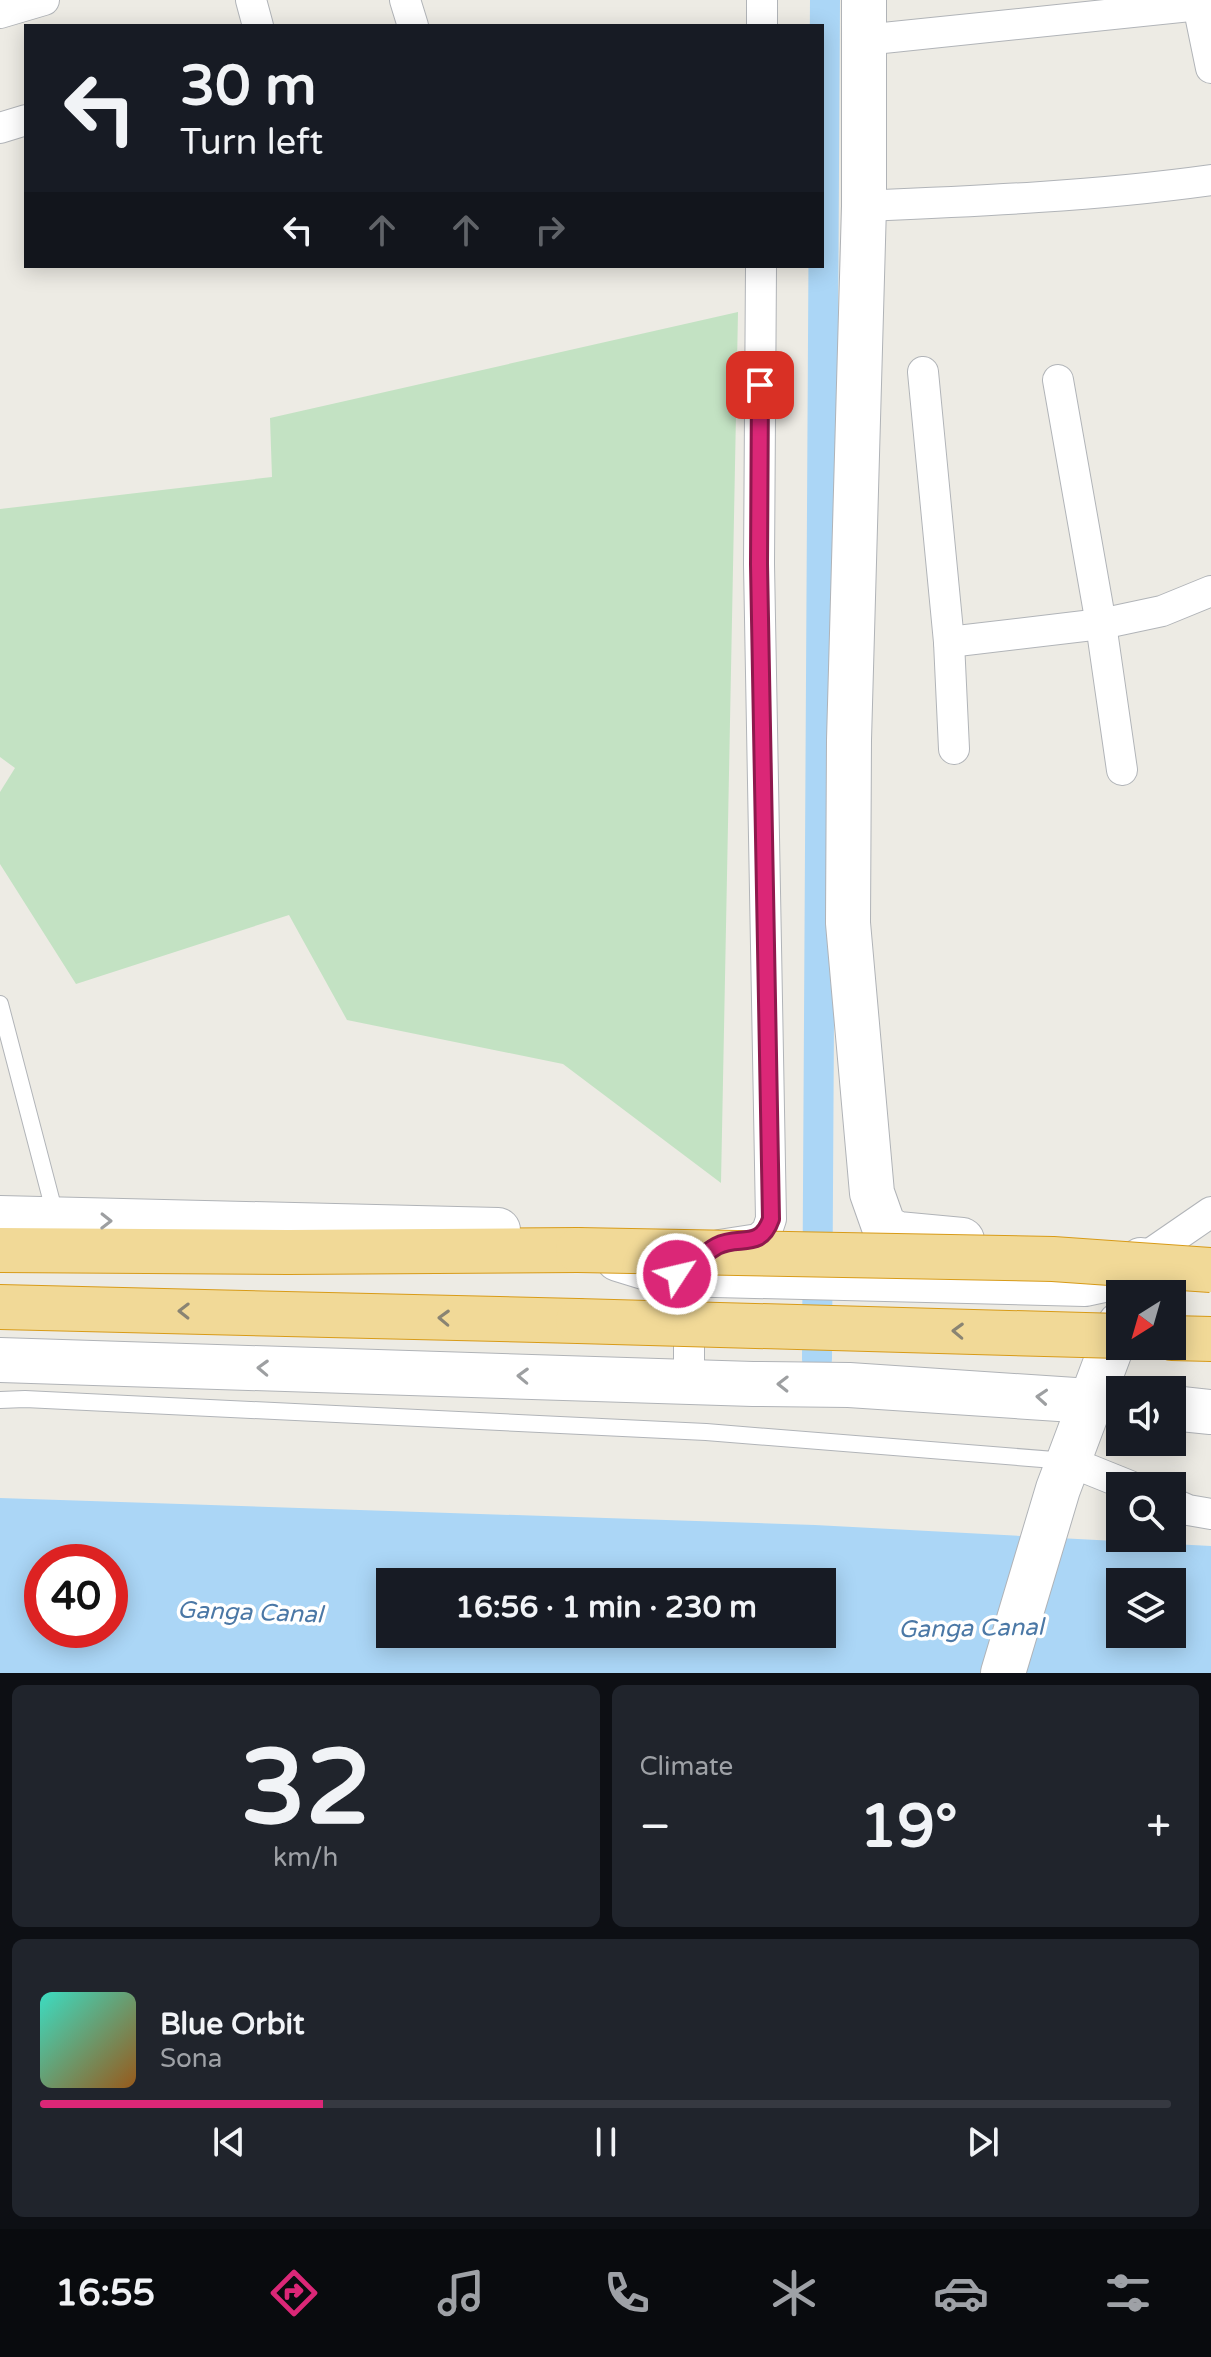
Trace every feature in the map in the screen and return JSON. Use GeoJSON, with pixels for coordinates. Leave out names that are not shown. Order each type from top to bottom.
{"type":"FeatureCollection","features":[{"type":"Feature","properties":{"kind":"highway"},"geometry":{"type":"LineString","coordinates":[[0,1250],[578,1250],[1053,1259],[1211,1270]]}},
{"type":"Feature","properties":{"kind":"highway"},"geometry":{"type":"LineString","coordinates":[[0,1307],[1106,1336]]}},
{"type":"Feature","properties":{"kind":"street"},"geometry":{"type":"LineString","coordinates":[[0,13],[44,0]]}},
{"type":"Feature","properties":{"kind":"street"},"geometry":{"type":"LineString","coordinates":[[251,0],[257,24]]}},
{"type":"Feature","properties":{"kind":"street"},"geometry":{"type":"LineString","coordinates":[[405,0],[412,24]]}},
{"type":"Feature","properties":{"kind":"street"},"geometry":{"type":"LineString","coordinates":[[1139,1275],[898,1234],[884,1227],[872,1193],[848,923],[849,740],[864,206],[864,20],[1036,24],[1202,3],[1211,68]]}},
{"type":"Feature","properties":{"kind":"street"},"geometry":{"type":"LineString","coordinates":[[0,128],[24,121]]}},
{"type":"Feature","properties":{"kind":"street"},"geometry":{"type":"LineString","coordinates":[[864,206],[1017,200],[1148,189],[1211,180]]}},
{"type":"Feature","properties":{"kind":"street"},"geometry":{"type":"LineString","coordinates":[[689,1381],[689,1274],[699,1259],[719,1245],[758,1239],[767,1231],[771,1219],[759,564],[761,268]]}},
{"type":"Feature","properties":{"kind":"street"},"geometry":{"type":"LineString","coordinates":[[923,372],[949,642],[954,749]]}},
{"type":"Feature","properties":{"kind":"street"},"geometry":{"type":"LineString","coordinates":[[1058,380],[1101,624],[1122,770]]}},
{"type":"Feature","properties":{"kind":"street"},"geometry":{"type":"LineString","coordinates":[[949,642],[1101,624],[1162,611],[1211,591]]}},
{"type":"Feature","properties":{"kind":"street"},"geometry":{"type":"LineString","coordinates":[[1139,1275],[1211,1212]]}},
{"type":"Feature","properties":{"kind":"street"},"geometry":{"type":"LineString","coordinates":[[0,1218],[519,1231],[552,1235],[644,1267],[689,1274],[759,1277],[1085,1284],[1211,1259]]}},
{"type":"Feature","properties":{"kind":"street"},"geometry":{"type":"LineString","coordinates":[[0,1360],[849,1385],[1105,1402]]}},
{"type":"Feature","properties":{"kind":"street"},"geometry":{"type":"LineString","coordinates":[[1003,1673],[1063,1475],[1105,1402],[1113,1360]]}},
{"type":"Feature","properties":{"kind":"street"},"geometry":{"type":"LineString","coordinates":[[1186,1409],[1211,1412]]}},
{"type":"Feature","properties":{"kind":"street"},"geometry":{"type":"LineString","coordinates":[[1063,1475],[1106,1482]]}},
{"type":"Feature","properties":{"kind":"street"},"geometry":{"type":"LineString","coordinates":[[1186,1509],[1211,1514]]}},
{"type":"Feature","properties":{"kind":"lane"},"geometry":{"type":"LineString","coordinates":[[0,1004],[57,1219]]}},
{"type":"Feature","properties":{"kind":"lane"},"geometry":{"type":"LineString","coordinates":[[0,1400],[706,1432],[1063,1475]]}},
{"type":"Feature","properties":{"kind":"green space"},"geometry":{"type":"Polygon","coordinates":[[[738,312],[721,1183],[563,1064],[347,1020],[289,915],[76,984],[0,864],[0,792],[15,768],[0,757],[0,509],[272,477],[270,418],[738,312]]]}},
{"type":"Feature","properties":{"kind":"water","name":"Ganga Canal"},"geometry":{"type":"Polygon","coordinates":[[[0,1498],[815,1525],[1106,1540],[1106,1552],[1186,1552],[1186,1545],[1211,1546],[1211,1673],[0,1673],[0,1498]]]}},
{"type":"Feature","properties":{"kind":"waterway"},"geometry":{"type":"LineString","coordinates":[[824,170],[825,0]]}},
{"type":"Feature","properties":{"kind":"waterway"},"geometry":{"type":"LineString","coordinates":[[817,1359],[823,268]]}},
{"type":"Feature","properties":{"kind":"route"},"geometry":{"type":"LineString","coordinates":[[677,1274],[689,1274],[699,1259],[719,1245],[758,1239],[767,1231],[771,1219],[759,564],[760,385]]}}]}
